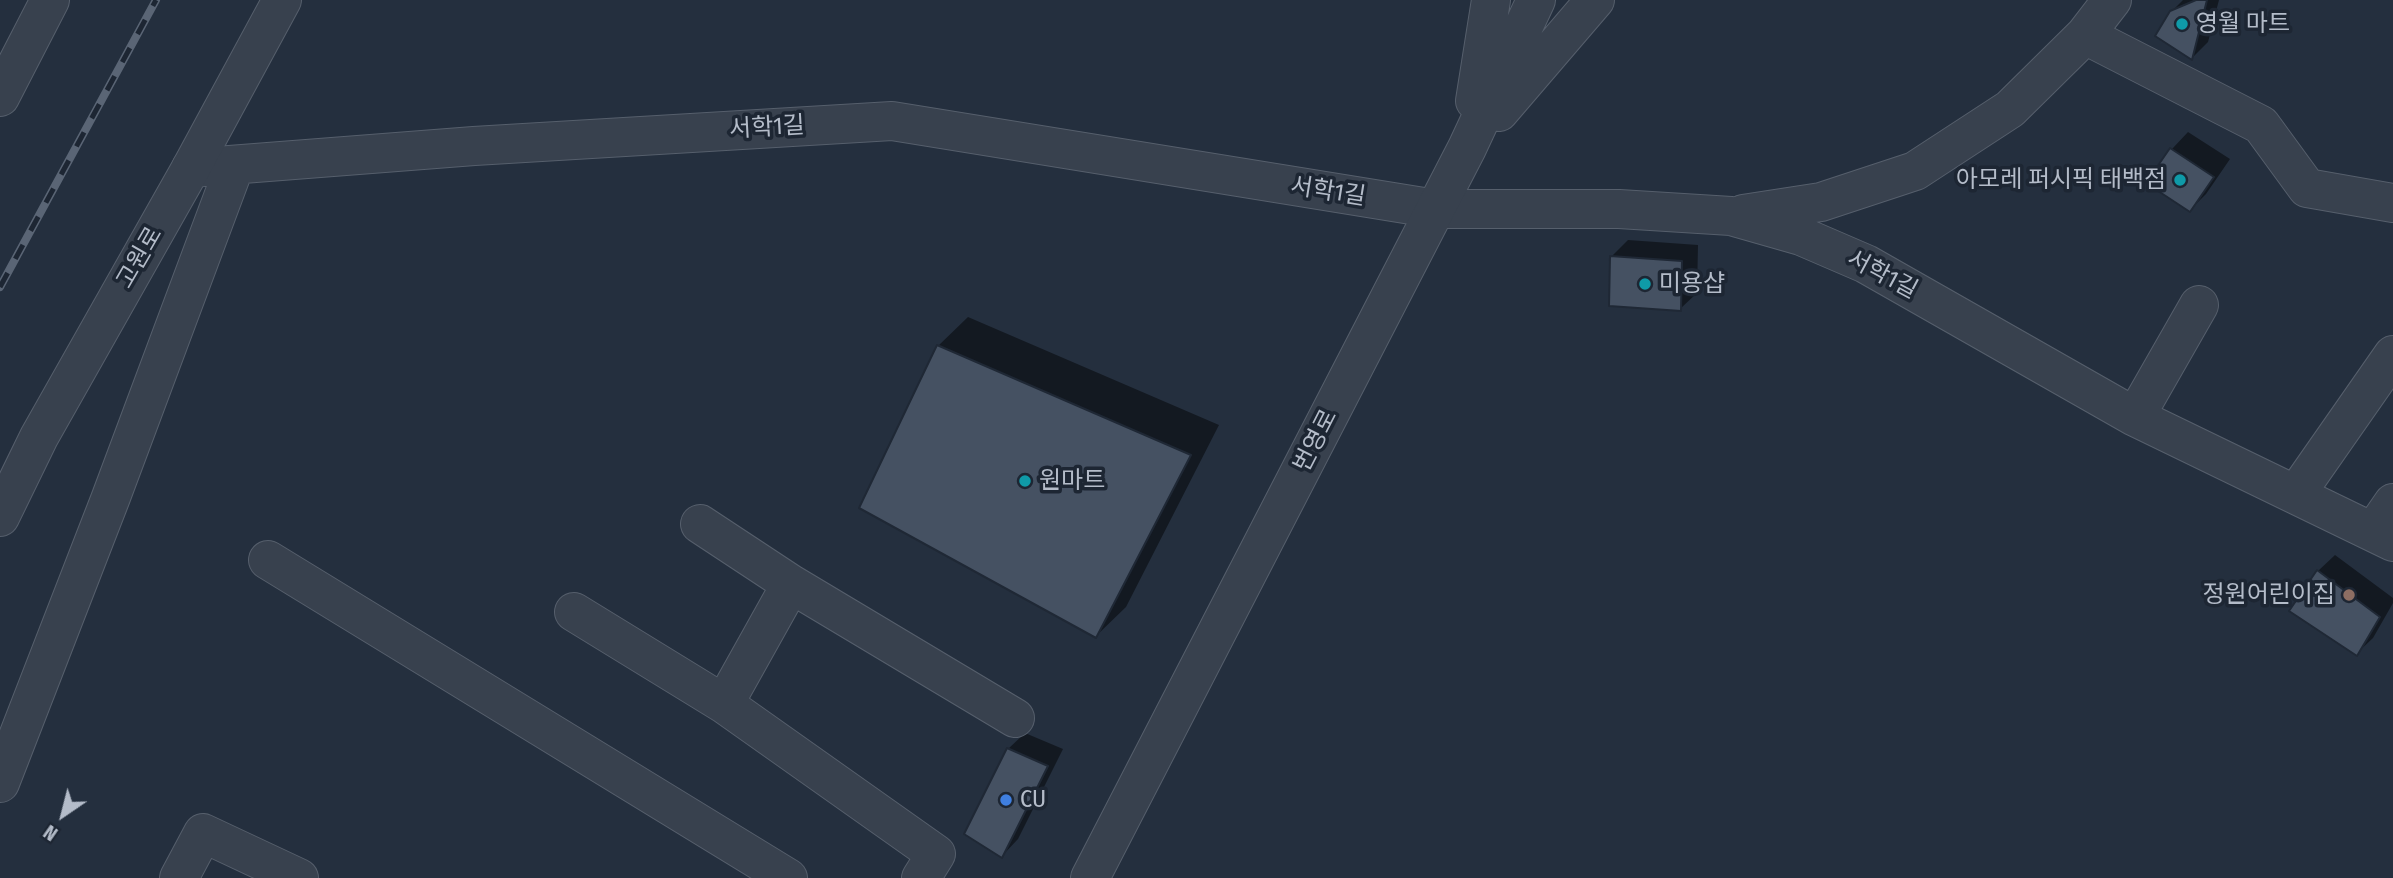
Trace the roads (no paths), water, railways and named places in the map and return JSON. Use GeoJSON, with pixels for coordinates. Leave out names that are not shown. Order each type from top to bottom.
{"type":"FeatureCollection","features":[{"type":"Feature","properties":{"kind":"street"},"geometry":{"type":"LineString","coordinates":[[0,97],[50,0]]}},
{"type":"Feature","properties":{"kind":"street","name":"고원로"},"geometry":{"type":"LineString","coordinates":[[0,517],[39,437],[191,168],[282,0]]}},
{"type":"Feature","properties":{"kind":"street"},"geometry":{"type":"LineString","coordinates":[[1467,148],[1491,0]]}},
{"type":"Feature","properties":{"kind":"street","name":"번영로"},"geometry":{"type":"LineString","coordinates":[[1090,878],[1467,148],[1536,0]]}},
{"type":"Feature","properties":{"kind":"street"},"geometry":{"type":"LineString","coordinates":[[1467,148],[1595,0]]}},
{"type":"Feature","properties":{"kind":"street"},"geometry":{"type":"LineString","coordinates":[[1731,216],[1821,202],[1915,171],[2010,109],[2085,35],[2112,0]]}},
{"type":"Feature","properties":{"kind":"street"},"geometry":{"type":"LineString","coordinates":[[2085,35],[2261,125],[2307,188],[2393,203]]}},
{"type":"Feature","properties":{"kind":"street","name":"서학1길"},"geometry":{"type":"LineString","coordinates":[[191,168],[474,146],[892,121],[1436,209],[1619,209],[1731,216],[1801,236],[1866,264],[2135,417],[2297,494],[2386,526]]}},
{"type":"Feature","properties":{"kind":"street"},"geometry":{"type":"LineString","coordinates":[[0,783],[235,165]]}},
{"type":"Feature","properties":{"kind":"street"},"geometry":{"type":"LineString","coordinates":[[2135,417],[2199,305]]}},
{"type":"Feature","properties":{"kind":"street"},"geometry":{"type":"LineString","coordinates":[[2297,494],[2393,355]]}},
{"type":"Feature","properties":{"kind":"street"},"geometry":{"type":"LineString","coordinates":[[700,524],[790,584],[1016,718]]}},
{"type":"Feature","properties":{"kind":"street"},"geometry":{"type":"LineString","coordinates":[[268,560],[788,878]]}},
{"type":"Feature","properties":{"kind":"street"},"geometry":{"type":"LineString","coordinates":[[724,704],[790,584]]}},
{"type":"Feature","properties":{"kind":"street"},"geometry":{"type":"LineString","coordinates":[[574,612],[724,704],[936,854],[921,878]]}},
{"type":"Feature","properties":{"kind":"street"},"geometry":{"type":"LineString","coordinates":[[178,878],[204,833],[299,878]]}},
{"type":"Feature","properties":{"kind":"railway"},"geometry":{"type":"LineString","coordinates":[[0,287],[156,0]]}},
{"type":"Feature","properties":{"kind":"place","name":"영월 마트"},"geometry":{"type":"Point","coordinates":[2182,24]}},
{"type":"Feature","properties":{"kind":"place","name":"아모레 퍼시픽 태백점"},"geometry":{"type":"Point","coordinates":[2180,180]}},
{"type":"Feature","properties":{"kind":"place","name":"미용샵"},"geometry":{"type":"Point","coordinates":[1645,284]}},
{"type":"Feature","properties":{"kind":"place","name":"원마트"},"geometry":{"type":"Point","coordinates":[1025,481]}},
{"type":"Feature","properties":{"kind":"place","name":"정원어린이집"},"geometry":{"type":"Point","coordinates":[2349,595]}},
{"type":"Feature","properties":{"kind":"place","name":"CU"},"geometry":{"type":"Point","coordinates":[1006,800]}}]}
